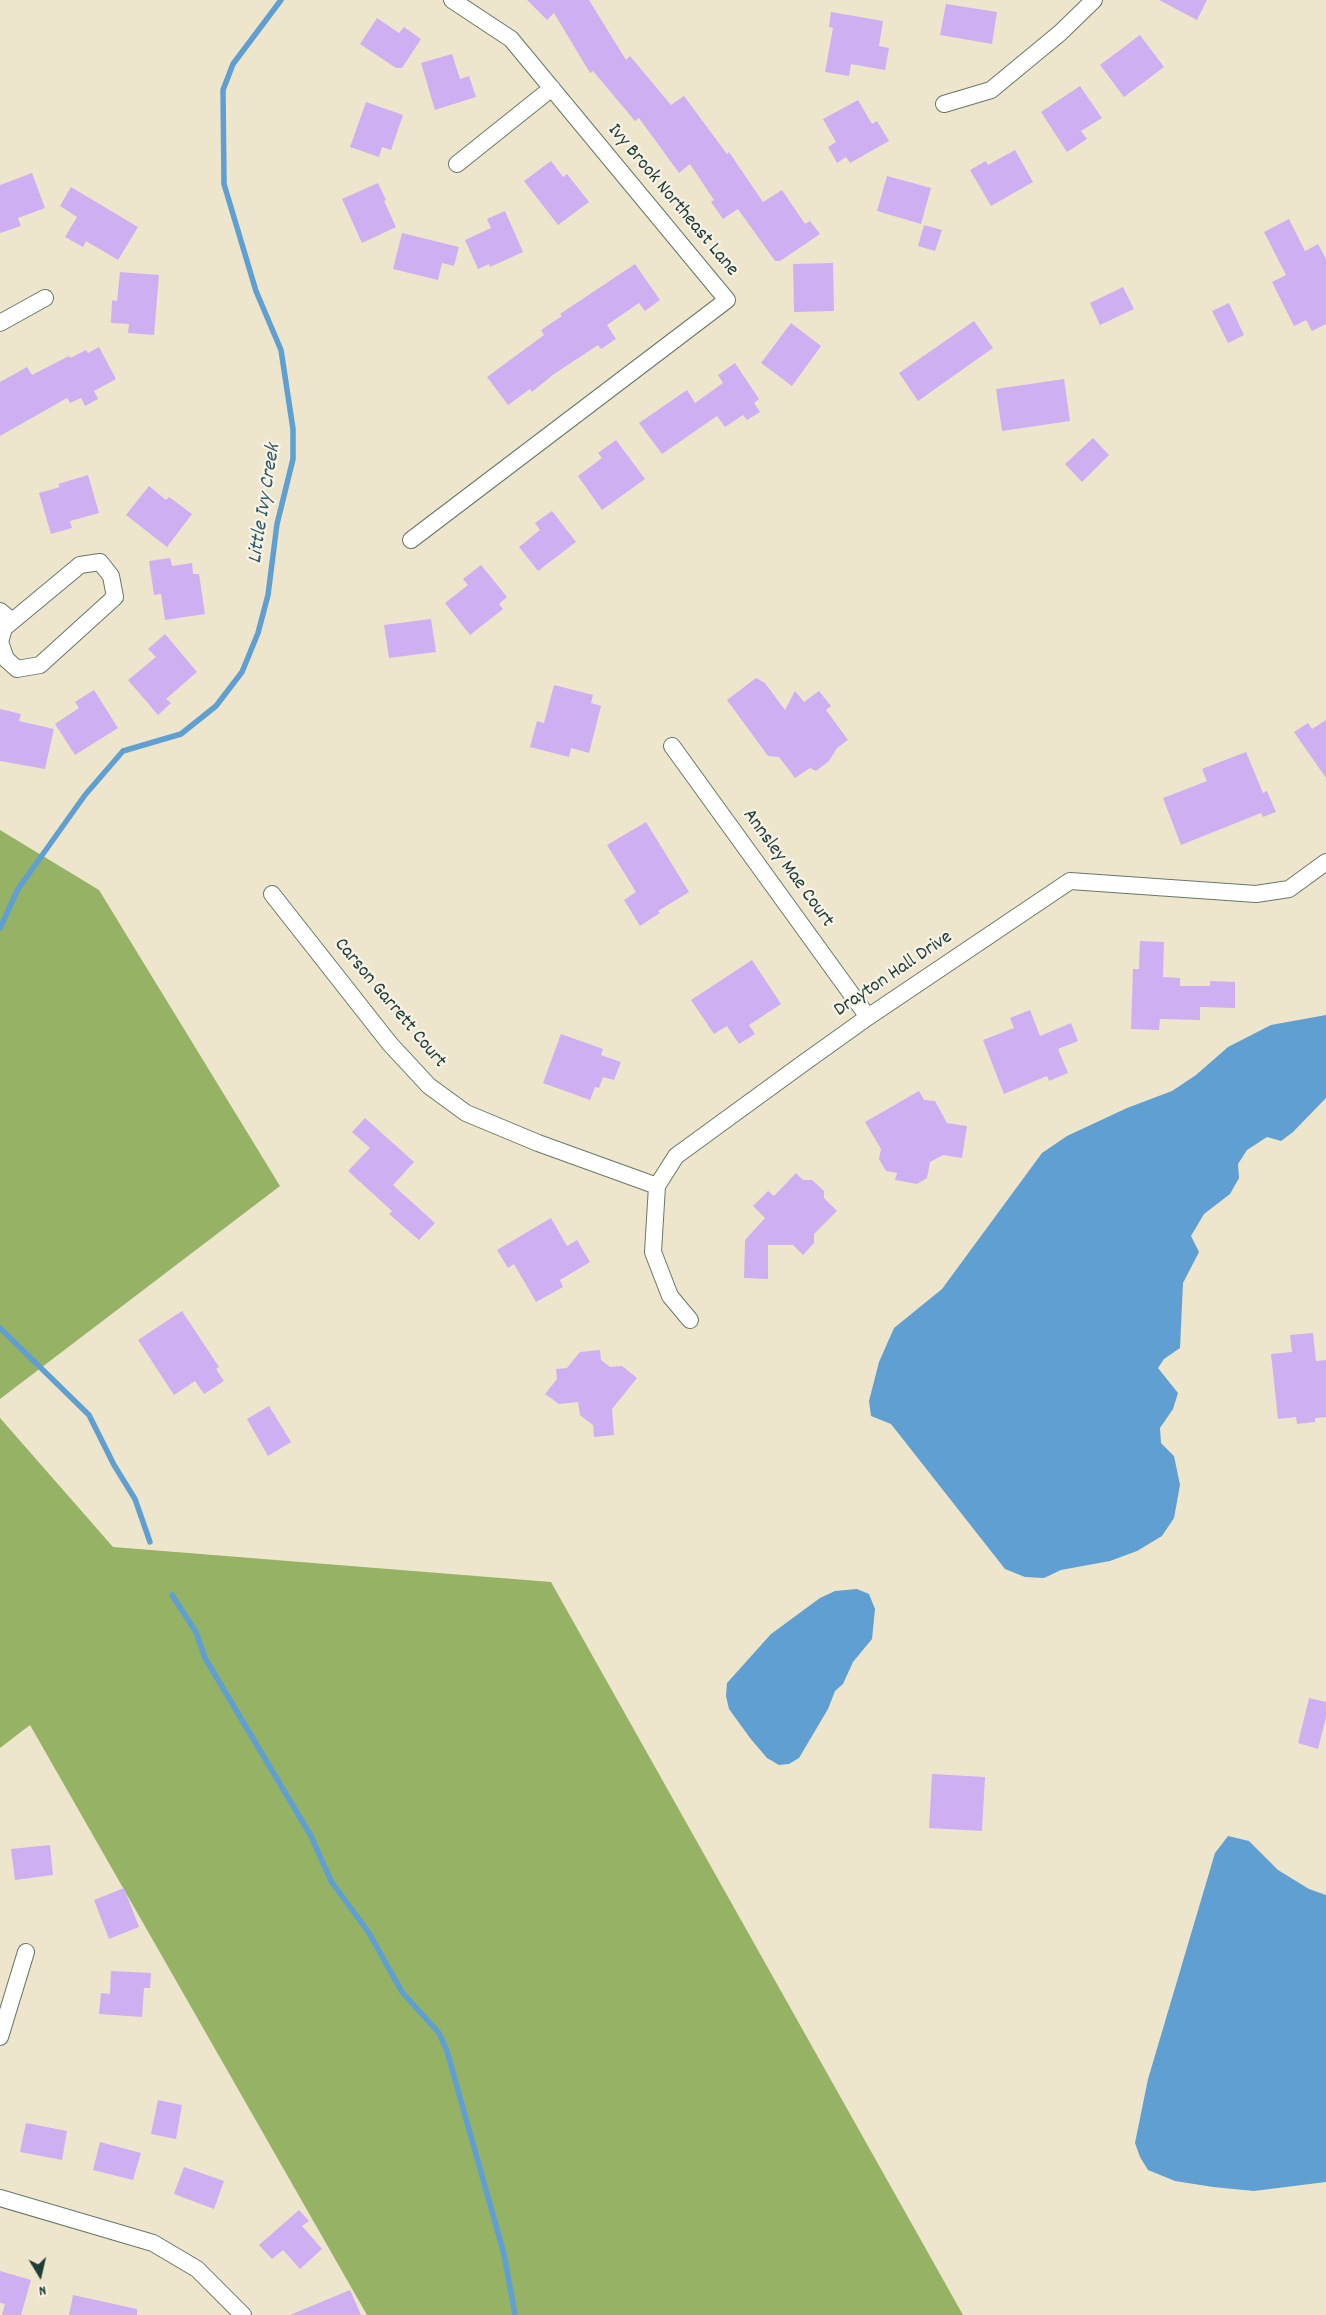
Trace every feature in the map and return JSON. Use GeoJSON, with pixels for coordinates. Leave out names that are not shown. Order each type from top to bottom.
{"type":"FeatureCollection","features":[{"type":"Feature","properties":{"kind":"street","name":"Ivy Brook Northeast Lane"},"geometry":{"type":"LineString","coordinates":[[411,540],[727,300],[511,39],[452,0]]}},
{"type":"Feature","properties":{"kind":"street"},"geometry":{"type":"LineString","coordinates":[[944,104],[991,90],[1060,33],[1094,0]]}},
{"type":"Feature","properties":{"kind":"street"},"geometry":{"type":"LineString","coordinates":[[458,164],[552,88]]}},
{"type":"Feature","properties":{"kind":"street"},"geometry":{"type":"LineString","coordinates":[[0,323],[46,298]]}},
{"type":"Feature","properties":{"kind":"street"},"geometry":{"type":"LineString","coordinates":[[100,562],[111,576],[115,598],[40,665],[17,669],[6,659],[0,642],[6,616],[80,565],[100,562]]}},
{"type":"Feature","properties":{"kind":"street","name":"Annsley Mae Court"},"geometry":{"type":"LineString","coordinates":[[672,746],[868,1017]]}},
{"type":"Feature","properties":{"kind":"street","name":"Drayton Hall Drive"},"geometry":{"type":"LineString","coordinates":[[690,1320],[670,1296],[654,1252],[657,1186],[676,1156],[868,1017],[1070,881],[1256,894],[1289,888],[1326,862]]}},
{"type":"Feature","properties":{"kind":"street","name":"Carson Garrett Court"},"geometry":{"type":"LineString","coordinates":[[272,894],[390,1044],[429,1086],[466,1113],[538,1143],[657,1186]]}},
{"type":"Feature","properties":{"kind":"street"},"geometry":{"type":"LineString","coordinates":[[0,2037],[26,1952]]}},
{"type":"Feature","properties":{"kind":"street"},"geometry":{"type":"LineString","coordinates":[[0,2198],[153,2243],[198,2269],[243,2315]]}},
{"type":"Feature","properties":{"kind":"green space"},"geometry":{"type":"Polygon","coordinates":[[[0,830],[99,890],[280,1186],[0,1399],[0,830]]]}},
{"type":"Feature","properties":{"kind":"green space"},"geometry":{"type":"Polygon","coordinates":[[[0,1418],[113,1547],[551,1582],[963,2315],[367,2315],[30,1725],[0,1748],[0,1418]]]}},
{"type":"Feature","properties":{"kind":"water"},"geometry":{"type":"Polygon","coordinates":[[[1326,1015],[1326,1098],[1293,1132],[1281,1141],[1267,1137],[1247,1150],[1238,1164],[1239,1178],[1230,1194],[1204,1214],[1191,1236],[1199,1252],[1183,1283],[1180,1348],[1164,1359],[1158,1368],[1178,1393],[1173,1409],[1160,1428],[1161,1443],[1174,1456],[1180,1485],[1174,1518],[1162,1536],[1137,1551],[1110,1561],[1061,1570],[1044,1578],[1025,1577],[1005,1569],[891,1424],[871,1416],[869,1401],[879,1362],[894,1328],[942,1289],[1042,1153],[1067,1136],[1127,1108],[1172,1091],[1196,1075],[1228,1047],[1271,1025],[1326,1015]]]}},
{"type":"Feature","properties":{"kind":"water"},"geometry":{"type":"Polygon","coordinates":[[[857,1589],[869,1594],[875,1609],[872,1639],[853,1662],[843,1684],[835,1691],[828,1709],[799,1758],[789,1764],[779,1765],[767,1758],[729,1709],[726,1696],[727,1683],[771,1634],[820,1598],[835,1591],[857,1589]]]}},
{"type":"Feature","properties":{"kind":"water"},"geometry":{"type":"Polygon","coordinates":[[[1228,1836],[1249,1841],[1278,1870],[1309,1889],[1326,1895],[1326,2182],[1254,2191],[1175,2181],[1148,2170],[1140,2157],[1135,2143],[1148,2079],[1215,1853],[1228,1836]]]}},
{"type":"Feature","properties":{"kind":"building"},"geometry":{"type":"Polygon","coordinates":[[[527,0],[589,0],[626,60],[630,56],[671,105],[684,96],[727,154],[729,152],[763,202],[782,190],[805,224],[810,221],[820,234],[780,261],[775,261],[738,209],[723,219],[711,202],[714,200],[690,164],[679,173],[639,118],[635,121],[593,71],[590,73],[554,13],[547,20],[527,0]]]}},
{"type":"Feature","properties":{"kind":"building"},"geometry":{"type":"Polygon","coordinates":[[[1159,0],[1207,0],[1197,20],[1159,0]]]}},
{"type":"Feature","properties":{"kind":"building"},"geometry":{"type":"Polygon","coordinates":[[[946,4],[997,12],[992,44],[940,35],[946,4]]]}},
{"type":"Feature","properties":{"kind":"building"},"geometry":{"type":"Polygon","coordinates":[[[831,12],[883,21],[879,46],[889,48],[885,70],[851,64],[849,76],[825,72],[833,28],[829,27],[831,12]]]}},
{"type":"Feature","properties":{"kind":"building"},"geometry":{"type":"Polygon","coordinates":[[[377,18],[399,33],[404,27],[421,39],[402,68],[396,68],[360,44],[377,18]]]}},
{"type":"Feature","properties":{"kind":"building"},"geometry":{"type":"Polygon","coordinates":[[[1140,35],[1164,67],[1124,97],[1100,65],[1140,35]]]}},
{"type":"Feature","properties":{"kind":"building"},"geometry":{"type":"Polygon","coordinates":[[[452,54],[460,79],[469,76],[476,97],[435,110],[421,63],[452,54]]]}},
{"type":"Feature","properties":{"kind":"building"},"geometry":{"type":"Polygon","coordinates":[[[1080,86],[1102,118],[1081,131],[1087,139],[1067,152],[1041,112],[1080,86]]]}},
{"type":"Feature","properties":{"kind":"building"},"geometry":{"type":"Polygon","coordinates":[[[858,100],[872,124],[877,121],[889,141],[850,163],[846,157],[837,163],[828,147],[836,142],[823,119],[858,100]]]}},
{"type":"Feature","properties":{"kind":"building"},"geometry":{"type":"Polygon","coordinates":[[[366,102],[403,115],[391,150],[382,147],[379,157],[350,147],[366,102]]]}},
{"type":"Feature","properties":{"kind":"building"},"geometry":{"type":"Polygon","coordinates":[[[1015,150],[1033,182],[991,206],[970,170],[986,161],[988,165],[1015,150]]]}},
{"type":"Feature","properties":{"kind":"building"},"geometry":{"type":"Polygon","coordinates":[[[551,161],[563,177],[567,174],[589,202],[558,225],[524,181],[551,161]]]}},
{"type":"Feature","properties":{"kind":"building"},"geometry":{"type":"Polygon","coordinates":[[[32,173],[45,208],[18,218],[21,226],[0,233],[0,185],[32,173]]]}},
{"type":"Feature","properties":{"kind":"building"},"geometry":{"type":"Polygon","coordinates":[[[887,176],[931,188],[921,224],[877,211],[887,176]]]}},
{"type":"Feature","properties":{"kind":"building"},"geometry":{"type":"Polygon","coordinates":[[[378,183],[396,227],[362,243],[342,199],[378,183]]]}},
{"type":"Feature","properties":{"kind":"building"},"geometry":{"type":"Polygon","coordinates":[[[71,187],[138,227],[118,260],[86,241],[83,247],[65,237],[77,217],[60,206],[71,187]]]}},
{"type":"Feature","properties":{"kind":"building"},"geometry":{"type":"Polygon","coordinates":[[[505,211],[523,252],[490,267],[489,264],[478,269],[465,240],[491,228],[487,219],[505,211]]]}},
{"type":"Feature","properties":{"kind":"building"},"geometry":{"type":"Polygon","coordinates":[[[1289,219],[1305,251],[1318,244],[1326,259],[1326,324],[1312,331],[1306,320],[1294,326],[1272,282],[1286,275],[1264,232],[1289,219]]]}},
{"type":"Feature","properties":{"kind":"building"},"geometry":{"type":"Polygon","coordinates":[[[924,225],[942,230],[935,251],[918,246],[924,225]]]}},
{"type":"Feature","properties":{"kind":"building"},"geometry":{"type":"Polygon","coordinates":[[[402,233],[459,247],[454,266],[442,263],[438,280],[393,269],[402,233]]]}},
{"type":"Feature","properties":{"kind":"building"},"geometry":{"type":"Polygon","coordinates":[[[833,263],[834,311],[794,312],[793,264],[833,263]]]}},
{"type":"Feature","properties":{"kind":"building"},"geometry":{"type":"Polygon","coordinates":[[[635,264],[660,300],[645,311],[639,303],[607,325],[616,339],[601,349],[598,345],[554,374],[532,392],[530,389],[508,405],[487,377],[544,335],[541,330],[562,316],[560,314],[635,264]]]}},
{"type":"Feature","properties":{"kind":"building"},"geometry":{"type":"Polygon","coordinates":[[[120,272],[159,275],[154,335],[128,333],[129,324],[111,323],[112,300],[117,301],[120,272]]]}},
{"type":"Feature","properties":{"kind":"building"},"geometry":{"type":"Polygon","coordinates":[[[1123,287],[1134,309],[1100,325],[1090,303],[1123,287]]]}},
{"type":"Feature","properties":{"kind":"building"},"geometry":{"type":"Polygon","coordinates":[[[1229,303],[1244,335],[1228,343],[1212,311],[1229,303]]]}},
{"type":"Feature","properties":{"kind":"building"},"geometry":{"type":"Polygon","coordinates":[[[974,321],[993,348],[918,401],[899,373],[974,321]]]}},
{"type":"Feature","properties":{"kind":"building"},"geometry":{"type":"Polygon","coordinates":[[[791,323],[821,346],[792,386],[761,363],[791,323]]]}},
{"type":"Feature","properties":{"kind":"building"},"geometry":{"type":"Polygon","coordinates":[[[99,347],[116,379],[94,391],[98,399],[85,406],[81,398],[70,403],[67,398],[0,436],[0,382],[27,367],[32,375],[69,356],[70,358],[86,350],[88,353],[99,347]]]}},
{"type":"Feature","properties":{"kind":"building"},"geometry":{"type":"Polygon","coordinates":[[[735,363],[759,399],[754,403],[760,412],[747,420],[743,415],[725,427],[717,416],[662,454],[639,423],[687,390],[695,403],[723,383],[718,375],[735,363]]]}},
{"type":"Feature","properties":{"kind":"building"},"geometry":{"type":"Polygon","coordinates":[[[1064,379],[1070,421],[1002,431],[996,389],[1064,379]]]}},
{"type":"Feature","properties":{"kind":"building"},"geometry":{"type":"Polygon","coordinates":[[[1093,438],[1109,455],[1082,482],[1065,464],[1093,438]]]}},
{"type":"Feature","properties":{"kind":"building"},"geometry":{"type":"Polygon","coordinates":[[[616,440],[645,479],[602,510],[578,476],[602,458],[598,453],[616,440]]]}},
{"type":"Feature","properties":{"kind":"building"},"geometry":{"type":"Polygon","coordinates":[[[88,475],[99,513],[70,521],[72,528],[51,534],[39,493],[60,487],[58,484],[88,475]]]}},
{"type":"Feature","properties":{"kind":"building"},"geometry":{"type":"Polygon","coordinates":[[[149,486],[166,500],[169,497],[192,514],[167,547],[126,515],[149,486]]]}},
{"type":"Feature","properties":{"kind":"building"},"geometry":{"type":"Polygon","coordinates":[[[552,511],[576,542],[538,571],[519,547],[540,530],[535,523],[552,511]]]}},
{"type":"Feature","properties":{"kind":"building"},"geometry":{"type":"Polygon","coordinates":[[[170,558],[172,566],[192,563],[193,574],[199,574],[205,614],[165,620],[161,594],[154,595],[149,561],[170,558]]]}},
{"type":"Feature","properties":{"kind":"building"},"geometry":{"type":"Polygon","coordinates":[[[481,565],[507,597],[499,604],[503,609],[470,635],[445,603],[468,585],[463,579],[481,565]]]}},
{"type":"Feature","properties":{"kind":"building"},"geometry":{"type":"Polygon","coordinates":[[[431,619],[436,652],[389,658],[384,625],[431,619]]]}},
{"type":"Feature","properties":{"kind":"building"},"geometry":{"type":"Polygon","coordinates":[[[165,634],[197,672],[166,699],[171,703],[158,715],[128,680],[156,657],[148,649],[165,634]]]}},
{"type":"Feature","properties":{"kind":"building"},"geometry":{"type":"Polygon","coordinates":[[[756,678],[765,683],[785,710],[795,691],[804,702],[819,691],[831,706],[826,710],[848,740],[837,748],[829,761],[816,771],[810,768],[795,778],[779,757],[768,756],[727,700],[756,678]]]}},
{"type":"Feature","properties":{"kind":"building"},"geometry":{"type":"Polygon","coordinates":[[[554,685],[593,695],[591,703],[601,706],[589,753],[571,748],[569,757],[530,747],[537,721],[544,723],[554,685]]]}},
{"type":"Feature","properties":{"kind":"building"},"geometry":{"type":"Polygon","coordinates":[[[94,690],[118,728],[75,755],[55,724],[79,708],[75,702],[94,690]]]}},
{"type":"Feature","properties":{"kind":"building"},"geometry":{"type":"Polygon","coordinates":[[[0,709],[21,714],[19,721],[54,729],[45,769],[0,761],[0,709]]]}},
{"type":"Feature","properties":{"kind":"building"},"geometry":{"type":"Polygon","coordinates":[[[1326,720],[1326,778],[1294,732],[1308,723],[1312,729],[1326,720]]]}},
{"type":"Feature","properties":{"kind":"building"},"geometry":{"type":"Polygon","coordinates":[[[1246,752],[1263,793],[1267,791],[1276,812],[1263,817],[1261,813],[1181,845],[1163,798],[1207,781],[1202,769],[1246,752]]]}},
{"type":"Feature","properties":{"kind":"building"},"geometry":{"type":"Polygon","coordinates":[[[646,822],[689,892],[658,911],[660,913],[640,926],[624,900],[636,892],[607,845],[646,822]]]}},
{"type":"Feature","properties":{"kind":"building"},"geometry":{"type":"Polygon","coordinates":[[[1140,941],[1164,942],[1163,977],[1180,978],[1180,986],[1210,986],[1210,981],[1235,982],[1235,1008],[1200,1007],[1200,1020],[1160,1019],[1159,1030],[1131,1029],[1133,969],[1139,969],[1140,941]]]}},
{"type":"Feature","properties":{"kind":"building"},"geometry":{"type":"Polygon","coordinates":[[[752,960],[781,1004],[749,1025],[755,1034],[739,1044],[727,1026],[714,1034],[691,1000],[752,960]]]}},
{"type":"Feature","properties":{"kind":"building"},"geometry":{"type":"Polygon","coordinates":[[[1030,1010],[1040,1036],[1071,1023],[1078,1041],[1058,1049],[1068,1073],[1049,1081],[1047,1076],[1004,1094],[983,1040],[1014,1028],[1010,1018],[1030,1010]]]}},
{"type":"Feature","properties":{"kind":"building"},"geometry":{"type":"Polygon","coordinates":[[[561,1034],[603,1049],[601,1055],[621,1062],[614,1080],[603,1077],[599,1088],[595,1087],[590,1100],[543,1083],[561,1034]]]}},
{"type":"Feature","properties":{"kind":"building"},"geometry":{"type":"Polygon","coordinates":[[[919,1091],[924,1100],[935,1101],[947,1123],[967,1126],[962,1158],[943,1155],[930,1162],[927,1178],[917,1184],[895,1180],[897,1173],[886,1171],[879,1159],[881,1149],[865,1122],[919,1091]]]}},
{"type":"Feature","properties":{"kind":"building"},"geometry":{"type":"Polygon","coordinates":[[[365,1118],[414,1162],[393,1185],[435,1223],[419,1240],[389,1214],[392,1211],[348,1171],[370,1148],[352,1132],[365,1118]]]}},
{"type":"Feature","properties":{"kind":"building"},"geometry":{"type":"Polygon","coordinates":[[[796,1173],[803,1180],[812,1180],[824,1191],[824,1198],[837,1211],[814,1234],[814,1243],[803,1255],[793,1245],[768,1245],[768,1279],[744,1278],[745,1240],[765,1218],[753,1206],[768,1191],[774,1196],[796,1173]]]}},
{"type":"Feature","properties":{"kind":"building"},"geometry":{"type":"Polygon","coordinates":[[[551,1218],[567,1246],[577,1240],[590,1262],[560,1280],[563,1287],[536,1302],[514,1264],[508,1268],[497,1250],[551,1218]]]}},
{"type":"Feature","properties":{"kind":"building"},"geometry":{"type":"Polygon","coordinates":[[[182,1311],[219,1367],[216,1369],[224,1381],[204,1394],[195,1381],[174,1395],[138,1340],[182,1311]]]}},
{"type":"Feature","properties":{"kind":"building"},"geometry":{"type":"Polygon","coordinates":[[[1313,1333],[1316,1361],[1326,1360],[1326,1417],[1315,1418],[1315,1422],[1297,1424],[1296,1417],[1278,1419],[1271,1354],[1292,1352],[1290,1335],[1313,1333]]]}},
{"type":"Feature","properties":{"kind":"building"},"geometry":{"type":"Polygon","coordinates":[[[600,1350],[601,1360],[610,1367],[622,1366],[637,1378],[612,1409],[614,1435],[594,1437],[593,1425],[580,1415],[578,1402],[559,1404],[545,1394],[557,1379],[556,1369],[567,1368],[580,1352],[600,1350]]]}},
{"type":"Feature","properties":{"kind":"building"},"geometry":{"type":"Polygon","coordinates":[[[269,1406],[291,1442],[268,1456],[247,1419],[269,1406]]]}},
{"type":"Feature","properties":{"kind":"building"},"geometry":{"type":"Polygon","coordinates":[[[1309,1698],[1326,1702],[1326,1717],[1318,1749],[1298,1743],[1309,1698]]]}},
{"type":"Feature","properties":{"kind":"building"},"geometry":{"type":"Polygon","coordinates":[[[932,1774],[985,1777],[982,1831],[929,1828],[932,1774]]]}},
{"type":"Feature","properties":{"kind":"building"},"geometry":{"type":"Polygon","coordinates":[[[50,1845],[53,1875],[15,1880],[11,1849],[50,1845]]]}},
{"type":"Feature","properties":{"kind":"building"},"geometry":{"type":"Polygon","coordinates":[[[124,1888],[139,1927],[109,1939],[94,1900],[124,1888]]]}},
{"type":"Feature","properties":{"kind":"building"},"geometry":{"type":"Polygon","coordinates":[[[111,1971],[151,1973],[150,1988],[144,1988],[142,2017],[99,2014],[101,1993],[110,1994],[111,1971]]]}},
{"type":"Feature","properties":{"kind":"building"},"geometry":{"type":"Polygon","coordinates":[[[158,2100],[182,2105],[176,2139],[151,2134],[158,2100]]]}},
{"type":"Feature","properties":{"kind":"building"},"geometry":{"type":"Polygon","coordinates":[[[26,2123],[67,2131],[62,2160],[20,2152],[26,2123]]]}},
{"type":"Feature","properties":{"kind":"building"},"geometry":{"type":"Polygon","coordinates":[[[100,2142],[141,2153],[133,2180],[93,2170],[100,2142]]]}},
{"type":"Feature","properties":{"kind":"building"},"geometry":{"type":"Polygon","coordinates":[[[184,2167],[224,2181],[214,2209],[174,2194],[184,2167]]]}},
{"type":"Feature","properties":{"kind":"building"},"geometry":{"type":"Polygon","coordinates":[[[299,2210],[309,2221],[302,2226],[322,2249],[300,2269],[283,2250],[272,2259],[259,2245],[299,2210]]]}},
{"type":"Feature","properties":{"kind":"building"},"geometry":{"type":"Polygon","coordinates":[[[0,2271],[31,2280],[21,2315],[2,2315],[5,2304],[0,2303],[0,2271]]]}},
{"type":"Feature","properties":{"kind":"building"},"geometry":{"type":"Polygon","coordinates":[[[350,2290],[361,2315],[290,2315],[350,2290]]]}},
{"type":"Feature","properties":{"kind":"building"},"geometry":{"type":"Polygon","coordinates":[[[73,2295],[137,2309],[137,2315],[69,2315],[73,2295]]]}},
{"type":"Feature","properties":{"kind":"waterway","name":"Little Ivy Creek"},"geometry":{"type":"LineString","coordinates":[[0,928],[18,889],[85,795],[123,751],[181,734],[216,706],[242,672],[258,633],[268,595],[277,524],[293,459],[293,429],[281,350],[256,291],[224,184],[223,90],[233,64],[281,0]]}},
{"type":"Feature","properties":{"kind":"waterway"},"geometry":{"type":"LineString","coordinates":[[0,1328],[89,1415],[114,1465],[135,1499],[150,1542]]}},
{"type":"Feature","properties":{"kind":"waterway"},"geometry":{"type":"LineString","coordinates":[[172,1595],[196,1632],[205,1658],[311,1836],[331,1881],[369,1933],[402,1992],[439,2033],[447,2051],[504,2254],[515,2315]]}}]}
